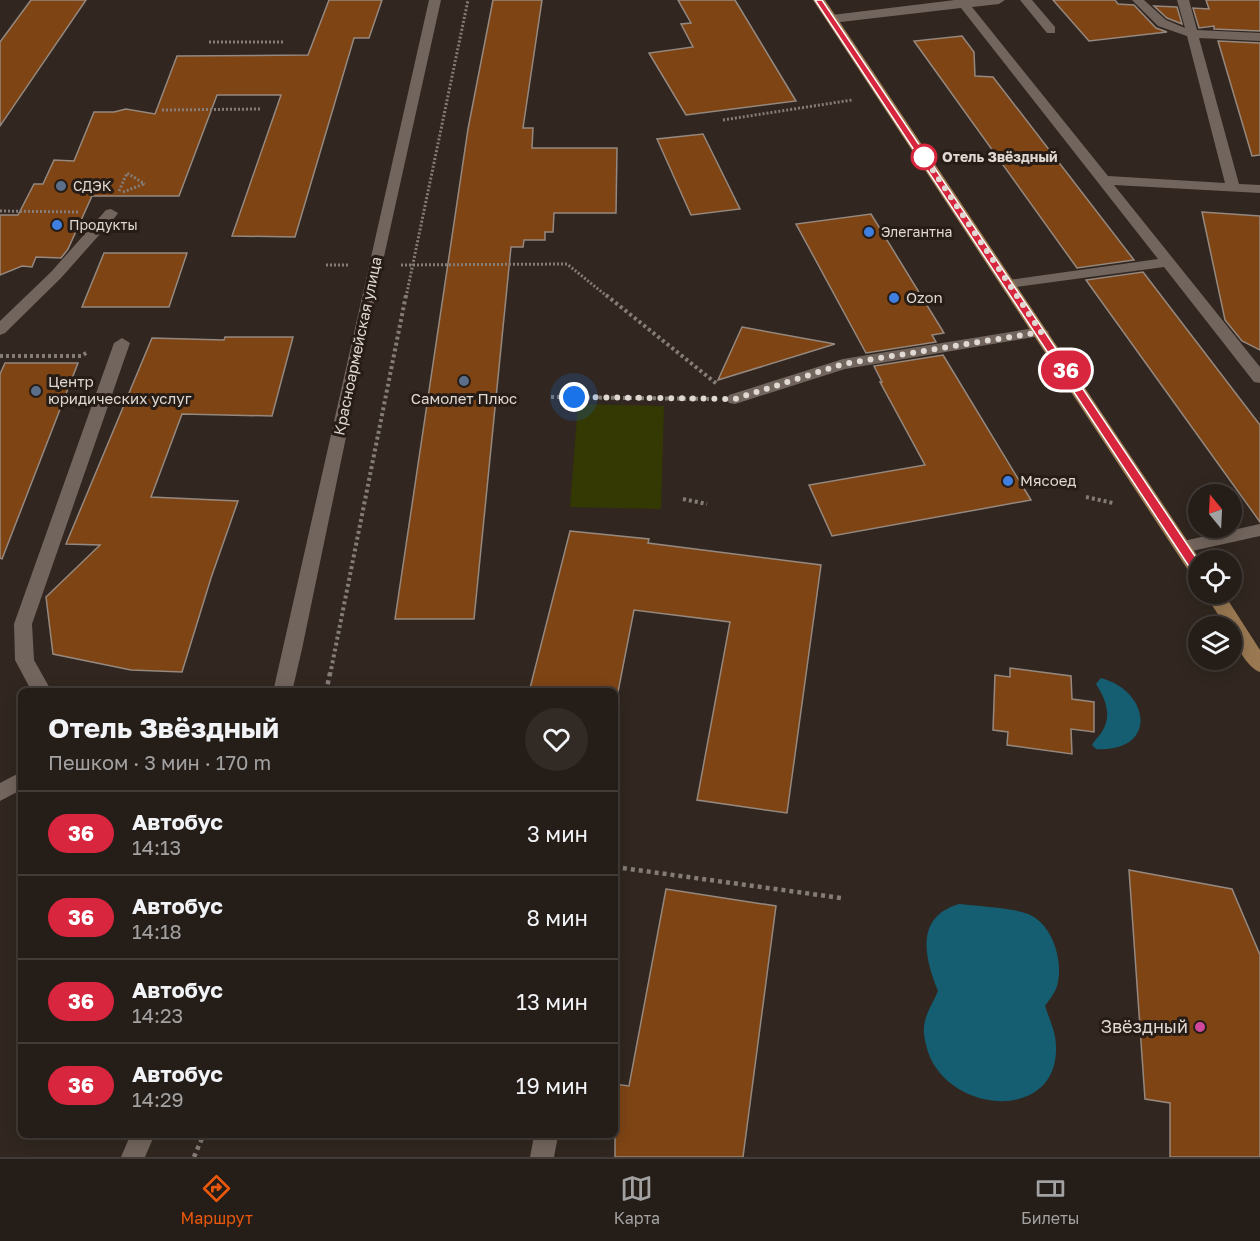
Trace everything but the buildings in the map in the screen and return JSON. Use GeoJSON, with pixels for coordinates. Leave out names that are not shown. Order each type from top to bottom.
{"type":"FeatureCollection","features":[{"type":"Feature","properties":{"kind":"main road"},"geometry":{"type":"LineString","coordinates":[[819,0],[1188,555]]}},
{"type":"Feature","properties":{"kind":"main road"},"geometry":{"type":"LineString","coordinates":[[1220,604],[1260,665]]}},
{"type":"Feature","properties":{"kind":"street","name":"Красноармейская улица"},"geometry":{"type":"LineString","coordinates":[[283,688],[372,276],[435,0]]}},
{"type":"Feature","properties":{"kind":"street"},"geometry":{"type":"LineString","coordinates":[[831,19],[963,2],[999,0]]}},
{"type":"Feature","properties":{"kind":"street"},"geometry":{"type":"LineString","coordinates":[[1026,0],[1051,30]]}},
{"type":"Feature","properties":{"kind":"street"},"geometry":{"type":"LineString","coordinates":[[1138,0],[1164,25],[1192,33],[1260,37]]}},
{"type":"Feature","properties":{"kind":"street"},"geometry":{"type":"LineString","coordinates":[[1183,0],[1233,188]]}},
{"type":"Feature","properties":{"kind":"street"},"geometry":{"type":"LineString","coordinates":[[963,2],[1260,378]]}},
{"type":"Feature","properties":{"kind":"street"},"geometry":{"type":"LineString","coordinates":[[1103,180],[1260,189]]}},
{"type":"Feature","properties":{"kind":"street"},"geometry":{"type":"LineString","coordinates":[[0,330],[56,275],[111,213]]}},
{"type":"Feature","properties":{"kind":"street"},"geometry":{"type":"LineString","coordinates":[[1009,284],[1168,262]]}},
{"type":"Feature","properties":{"kind":"street"},"geometry":{"type":"LineString","coordinates":[[735,399],[843,364],[1041,332]]}},
{"type":"Feature","properties":{"kind":"street"},"geometry":{"type":"LineString","coordinates":[[40,688],[24,665],[21,646],[23,624],[122,343]]}},
{"type":"Feature","properties":{"kind":"street"},"geometry":{"type":"LineString","coordinates":[[1183,547],[1260,530]]}},
{"type":"Feature","properties":{"kind":"street"},"geometry":{"type":"LineString","coordinates":[[0,793],[18,782]]}},
{"type":"Feature","properties":{"kind":"street"},"geometry":{"type":"LineString","coordinates":[[133,1157],[141,1138]]}},
{"type":"Feature","properties":{"kind":"street"},"geometry":{"type":"LineString","coordinates":[[542,1157],[546,1138]]}},
{"type":"Feature","properties":{"kind":"path"},"geometry":{"type":"LineString","coordinates":[[327,688],[365,510],[442,115],[468,0]]}},
{"type":"Feature","properties":{"kind":"path"},"geometry":{"type":"LineString","coordinates":[[209,42],[285,42]]}},
{"type":"Feature","properties":{"kind":"path"},"geometry":{"type":"LineString","coordinates":[[723,120],[852,100]]}},
{"type":"Feature","properties":{"kind":"path"},"geometry":{"type":"LineString","coordinates":[[162,110],[260,109]]}},
{"type":"Feature","properties":{"kind":"path"},"geometry":{"type":"LineString","coordinates":[[118,194],[145,184],[127,173]]}},
{"type":"Feature","properties":{"kind":"path"},"geometry":{"type":"LineString","coordinates":[[0,211],[84,212]]}},
{"type":"Feature","properties":{"kind":"path"},"geometry":{"type":"LineString","coordinates":[[413,265],[567,264],[735,399]]}},
{"type":"Feature","properties":{"kind":"path"},"geometry":{"type":"LineString","coordinates":[[0,356],[81,356]]}},
{"type":"Feature","properties":{"kind":"path"},"geometry":{"type":"LineString","coordinates":[[551,397],[735,399]]}},
{"type":"Feature","properties":{"kind":"path"},"geometry":{"type":"LineString","coordinates":[[1086,497],[1113,503]]}},
{"type":"Feature","properties":{"kind":"path"},"geometry":{"type":"LineString","coordinates":[[683,500],[707,504]]}},
{"type":"Feature","properties":{"kind":"path"},"geometry":{"type":"LineString","coordinates":[[618,867],[841,898]]}},
{"type":"Feature","properties":{"kind":"path"},"geometry":{"type":"LineString","coordinates":[[194,1157],[202,1138]]}},
{"type":"Feature","properties":{"kind":"green space"},"geometry":{"type":"Polygon","coordinates":[[[578,404],[664,406],[661,509],[570,507],[578,404]]]}},
{"type":"Feature","properties":{"kind":"water"},"geometry":{"type":"Polygon","coordinates":[[[1101,678],[1118,685],[1130,696],[1138,708],[1140,720],[1138,732],[1130,742],[1116,748],[1096,749],[1092,745],[1103,730],[1107,718],[1105,700],[1096,684],[1101,678]]]}},
{"type":"Feature","properties":{"kind":"water"},"geometry":{"type":"Polygon","coordinates":[[[959,904],[1028,914],[1044,926],[1055,945],[1059,976],[1056,989],[1045,1006],[1056,1041],[1052,1071],[1040,1088],[1023,1098],[1001,1101],[979,1098],[958,1088],[940,1073],[928,1052],[924,1025],[938,991],[927,952],[929,928],[935,918],[945,910],[959,904]]]}},
{"type":"Feature","properties":{"kind":"bus line","name":"36"},"geometry":{"type":"LineString","coordinates":[[819,0],[1188,555]]}},
{"type":"Feature","properties":{"kind":"place","name":"Отель Звёздный"},"geometry":{"type":"Point","coordinates":[924,157]}},
{"type":"Feature","properties":{"kind":"place","name":"СДЭК"},"geometry":{"type":"Point","coordinates":[61,186]}},
{"type":"Feature","properties":{"kind":"place","name":"Продукты"},"geometry":{"type":"Point","coordinates":[57,225]}},
{"type":"Feature","properties":{"kind":"place","name":"Элегантна"},"geometry":{"type":"Point","coordinates":[869,232]}},
{"type":"Feature","properties":{"kind":"place","name":"Ozon"},"geometry":{"type":"Point","coordinates":[894,298]}},
{"type":"Feature","properties":{"kind":"place","name":"Самолет Плюс"},"geometry":{"type":"Point","coordinates":[464,381]}},
{"type":"Feature","properties":{"kind":"place","name":"Центр юридических услуг"},"geometry":{"type":"Point","coordinates":[36,391]}},
{"type":"Feature","properties":{"kind":"place","name":"Мясоед"},"geometry":{"type":"Point","coordinates":[1008,481]}},
{"type":"Feature","properties":{"kind":"place","name":"Звёздный"},"geometry":{"type":"Point","coordinates":[1200,1027]}},
{"type":"Feature","properties":{"kind":"route"},"geometry":{"type":"LineString","coordinates":[[574,397],[735,399],[843,364],[1041,332],[920,151],[924,157]]}}]}
